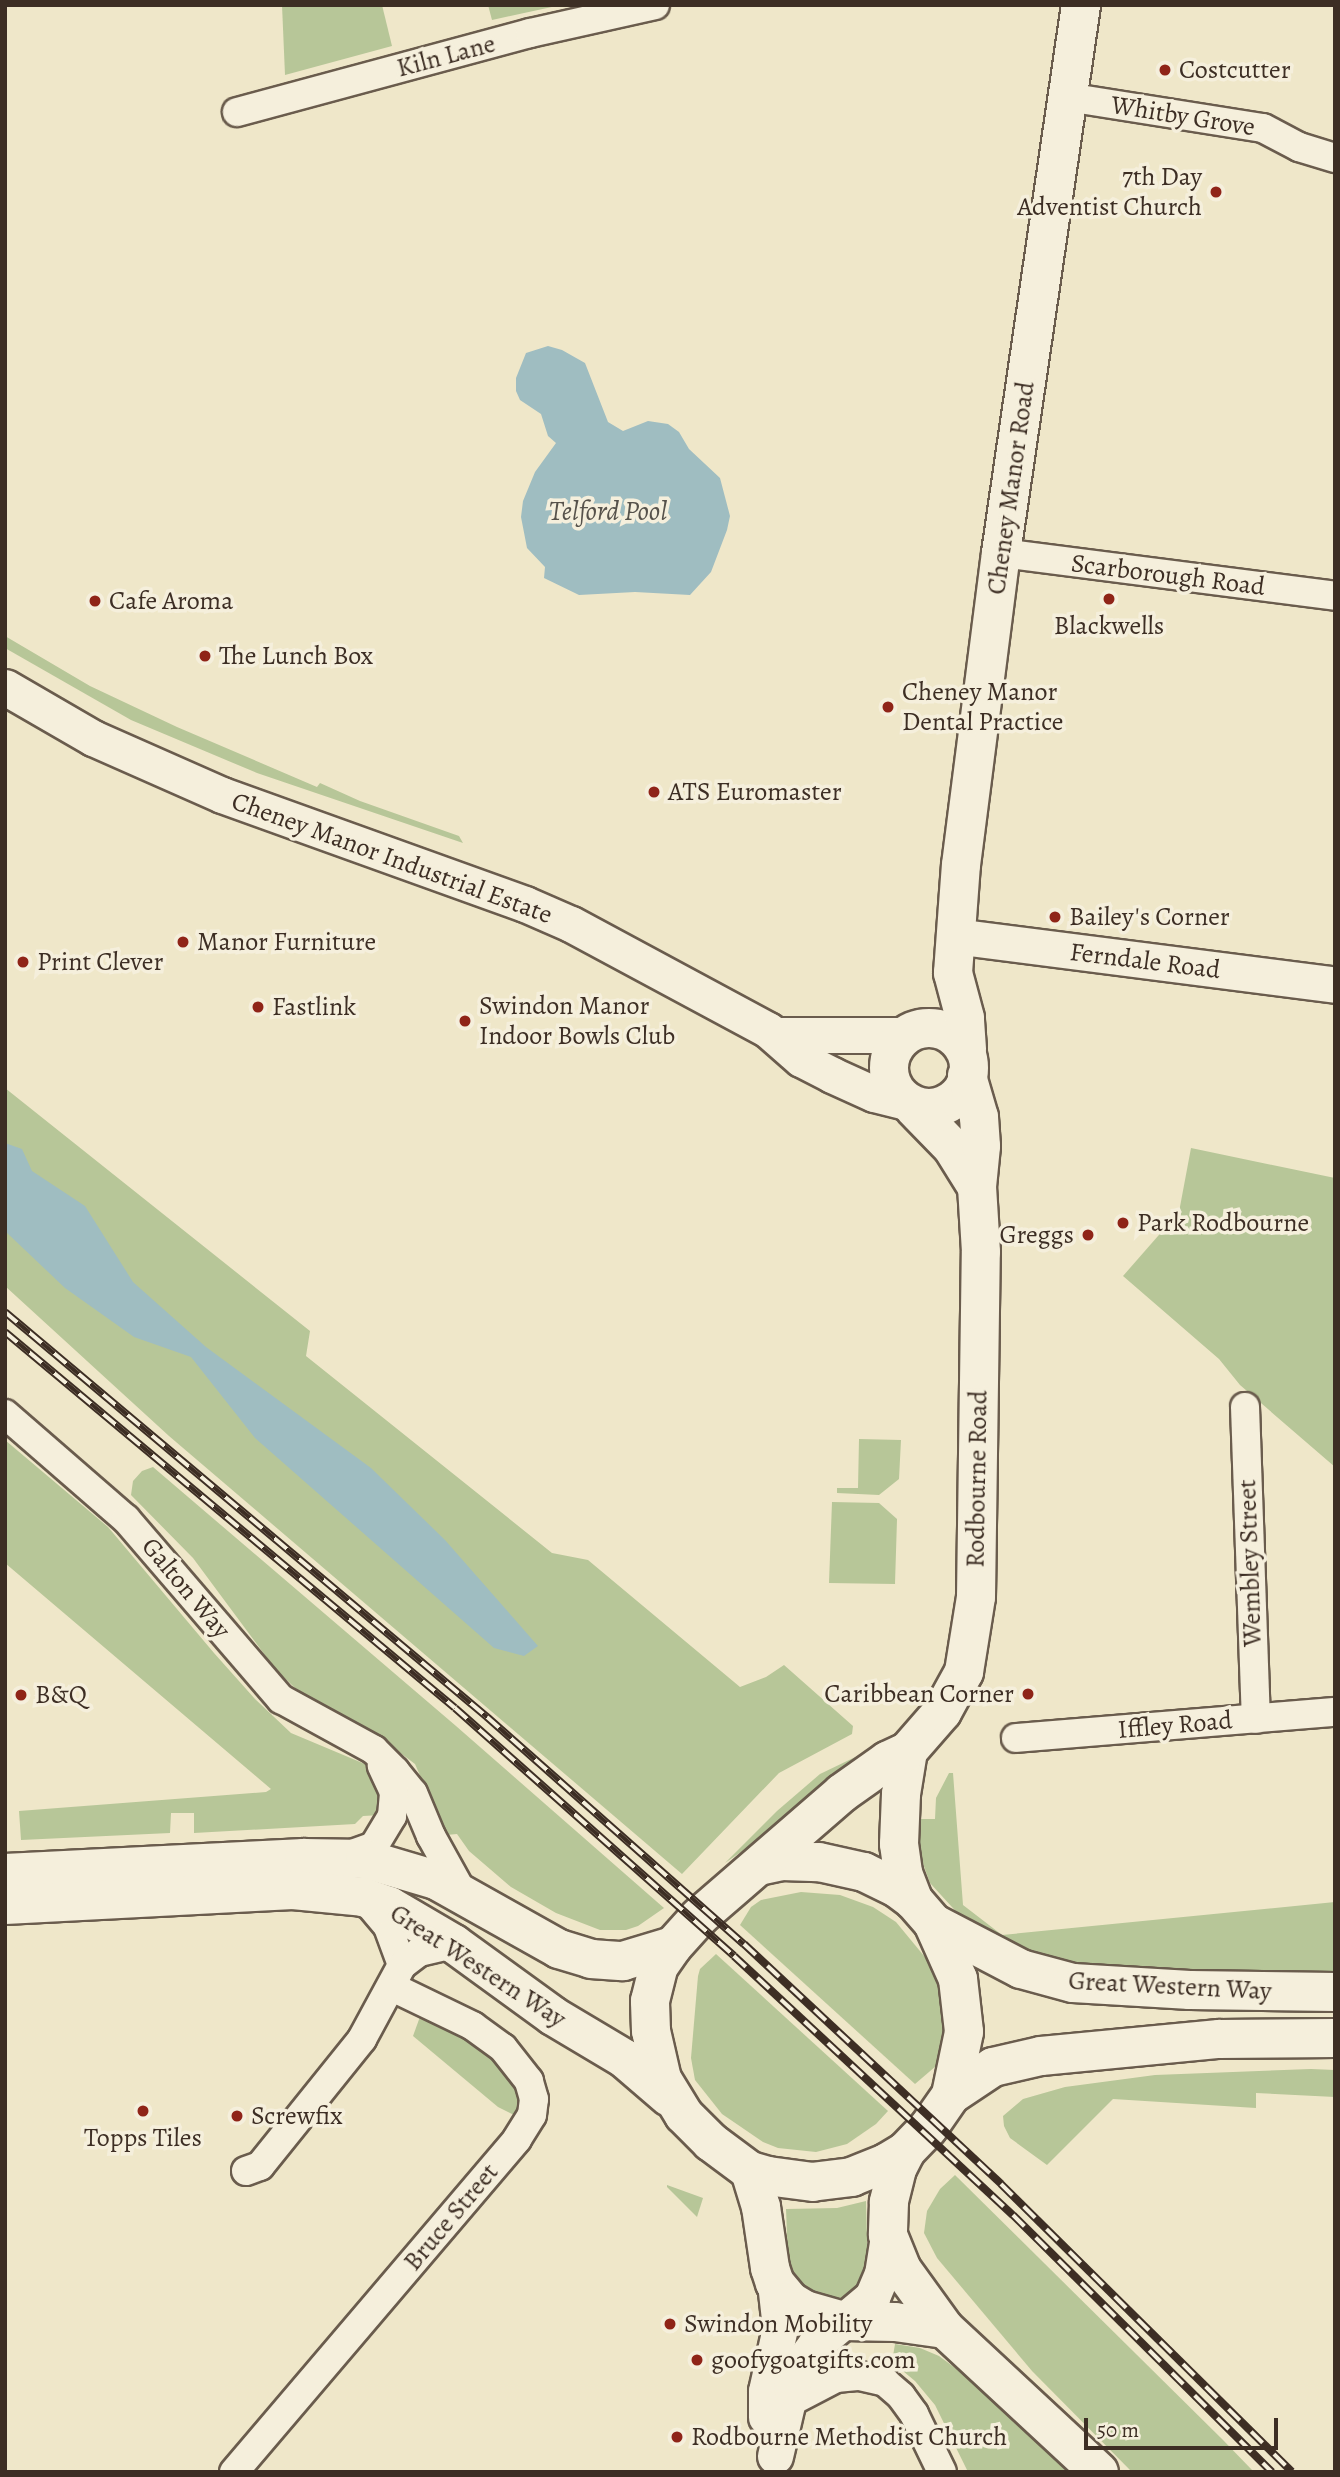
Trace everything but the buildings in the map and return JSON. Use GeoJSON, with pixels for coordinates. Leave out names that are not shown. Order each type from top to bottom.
{"type":"FeatureCollection","features":[{"type":"Feature","properties":{"kind":"main road","name":"Cheney Manor Road"},"geometry":{"type":"LineString","coordinates":[[967,1063],[965,1018],[954,955],[961,865],[1001,553],[1081,5]]}},
{"type":"Feature","properties":{"kind":"main road","name":"Cheney Manor Road"},"geometry":{"type":"LineString","coordinates":[[914,1032],[954,955]]}},
{"type":"Feature","properties":{"kind":"main road"},"geometry":{"type":"LineString","coordinates":[[914,1032],[949,1032],[967,1063],[951,1101],[932,1108],[908,1104],[891,1083],[889,1063],[895,1047],[914,1032]]}},
{"type":"Feature","properties":{"kind":"main road","name":"Rodbourne Road"},"geometry":{"type":"LineString","coordinates":[[673,1945],[721,1896],[851,1787],[887,1761],[908,1751],[924,1735],[958,1686],[968,1656],[974,1621],[981,1276],[977,1187],[981,1146],[979,1117],[967,1063]]}},
{"type":"Feature","properties":{"kind":"main road","name":"Rodbourne Road"},"geometry":{"type":"LineString","coordinates":[[908,1104],[952,1147],[977,1187]]}},
{"type":"Feature","properties":{"kind":"main road"},"geometry":{"type":"LineString","coordinates":[[673,1945],[654,1981],[650,2016],[658,2069],[676,2103],[711,2142],[750,2171],[796,2181],[832,2180],[868,2172],[906,2151],[928,2129],[951,2095],[962,2052],[965,2015],[958,1979],[903,1873],[899,1844],[901,1794],[908,1751]]}},
{"type":"Feature","properties":{"kind":"main road","name":"Great Western Way"},"geometry":{"type":"LineString","coordinates":[[5,1873],[365,1859],[415,1872],[462,1892],[559,1949],[591,1959],[623,1961],[673,1945]]}},
{"type":"Feature","properties":{"kind":"main road","name":"Great Western Way"},"geometry":{"type":"LineString","coordinates":[[759,1866],[798,1861],[852,1868],[897,1888],[924,1912],[1021,1969],[1073,1983],[1179,1990],[1335,1992]]}},
{"type":"Feature","properties":{"kind":"main road","name":"Great Western Way"},"geometry":{"type":"LineString","coordinates":[[5,1905],[293,1890],[363,1897],[390,1906],[454,1944],[561,2021],[625,2059],[676,2103]]}},
{"type":"Feature","properties":{"kind":"main road","name":"Great Western Way"},"geometry":{"type":"LineString","coordinates":[[951,2095],[993,2067],[1041,2056],[1219,2039],[1335,2038]]}},
{"type":"Feature","properties":{"kind":"main road"},"geometry":{"type":"LineString","coordinates":[[906,2151],[890,2191],[888,2235],[901,2268],[945,2329],[1099,2472]]}},
{"type":"Feature","properties":{"kind":"main road"},"geometry":{"type":"LineString","coordinates":[[750,2171],[761,2207],[766,2253],[775,2283],[796,2306],[844,2321],[895,2322],[945,2329]]}},
{"type":"Feature","properties":{"kind":"street","name":"Kiln Lane"},"geometry":{"type":"LineString","coordinates":[[237,112],[530,33],[655,5]]}},
{"type":"Feature","properties":{"kind":"street","name":"Whitby Grove"},"geometry":{"type":"LineString","coordinates":[[1067,97],[1263,128],[1299,148],[1335,158]]}},
{"type":"Feature","properties":{"kind":"street","name":"Scarborough Road"},"geometry":{"type":"LineString","coordinates":[[1001,553],[1335,596]]}},
{"type":"Feature","properties":{"kind":"street","name":"Cheney Manor Industrial Estate"},"geometry":{"type":"LineString","coordinates":[[5,687],[93,738],[222,795],[525,904],[571,925],[776,1035],[801,1059],[874,1094],[908,1104]]}},
{"type":"Feature","properties":{"kind":"street","name":"Ferndale Road"},"geometry":{"type":"LineString","coordinates":[[954,955],[1335,985]]}},
{"type":"Feature","properties":{"kind":"street","name":"Cheney Manor Industrial Estate"},"geometry":{"type":"LineString","coordinates":[[776,1035],[914,1032]]}},
{"type":"Feature","properties":{"kind":"street","name":"Wembley Street"},"geometry":{"type":"LineString","coordinates":[[1245,1407],[1256,1719]]}},
{"type":"Feature","properties":{"kind":"street","name":"Galton Way"},"geometry":{"type":"LineString","coordinates":[[5,1414],[126,1519],[281,1699],[374,1750],[413,1793],[431,1836],[462,1892]]}},
{"type":"Feature","properties":{"kind":"street","name":"Iffley Road"},"geometry":{"type":"LineString","coordinates":[[1016,1738],[1335,1712]]}},
{"type":"Feature","properties":{"kind":"street"},"geometry":{"type":"LineString","coordinates":[[342,1858],[374,1846],[392,1816],[394,1793],[374,1750]]}},
{"type":"Feature","properties":{"kind":"street"},"geometry":{"type":"LineString","coordinates":[[363,1897],[388,1927],[397,1976]]}},
{"type":"Feature","properties":{"kind":"street"},"geometry":{"type":"LineString","coordinates":[[246,2171],[260,2166],[320,2094],[362,2039],[397,1976],[419,1952],[454,1944]]}},
{"type":"Feature","properties":{"kind":"street","name":"Bruce Street"},"geometry":{"type":"LineString","coordinates":[[233,2472],[517,2139],[532,2115],[534,2099],[529,2081],[503,2048],[397,1976]]}},
{"type":"Feature","properties":{"kind":"street"},"geometry":{"type":"LineString","coordinates":[[776,2464],[794,2378],[805,2357],[876,2291],[888,2235]]}},
{"type":"Feature","properties":{"kind":"street"},"geometry":{"type":"LineString","coordinates":[[775,2283],[780,2328],[765,2402],[767,2428],[776,2464]]}},
{"type":"Feature","properties":{"kind":"street"},"geometry":{"type":"LineString","coordinates":[[788,2403],[836,2378],[860,2376],[885,2382],[901,2396],[914,2414],[942,2472]]}},
{"type":"Feature","properties":{"kind":"green space"},"geometry":{"type":"Polygon","coordinates":[[[282,5],[382,5],[392,46],[285,75],[282,5]]]}},
{"type":"Feature","properties":{"kind":"green space"},"geometry":{"type":"Polygon","coordinates":[[[488,5],[561,5],[492,20],[488,5]]]}},
{"type":"Feature","properties":{"kind":"green space"},"geometry":{"type":"Polygon","coordinates":[[[5,636],[90,686],[177,727],[317,787],[320,783],[360,801],[459,836],[463,843],[257,773],[131,720],[5,648],[5,636]]]}},
{"type":"Feature","properties":{"kind":"green space"},"geometry":{"type":"Polygon","coordinates":[[[5,1088],[310,1331],[306,1356],[552,1553],[588,1560],[740,1687],[766,1677],[784,1665],[853,1726],[852,1734],[779,1773],[682,1874],[169,1436],[5,1286],[5,1088]]]}},
{"type":"Feature","properties":{"kind":"green space"},"geometry":{"type":"Polygon","coordinates":[[[1191,1148],[1335,1178],[1335,1467],[1240,1385],[1219,1359],[1123,1276],[1179,1212],[1191,1148]]]}},
{"type":"Feature","properties":{"kind":"green space"},"geometry":{"type":"Polygon","coordinates":[[[859,1439],[901,1440],[899,1479],[879,1495],[837,1493],[837,1488],[858,1488],[859,1439]]]}},
{"type":"Feature","properties":{"kind":"green space"},"geometry":{"type":"Polygon","coordinates":[[[5,1440],[108,1527],[214,1653],[255,1699],[291,1733],[372,1767],[379,1775],[381,1815],[363,1816],[355,1824],[194,1833],[194,1813],[171,1813],[170,1833],[21,1840],[19,1811],[266,1792],[271,1789],[5,1563],[5,1440]]]}},
{"type":"Feature","properties":{"kind":"green space"},"geometry":{"type":"Polygon","coordinates":[[[153,1467],[664,1908],[638,1926],[626,1930],[600,1930],[556,1913],[511,1887],[469,1851],[457,1834],[446,1835],[415,1764],[378,1736],[312,1701],[276,1670],[193,1558],[131,1495],[133,1481],[142,1471],[153,1467]]]}},
{"type":"Feature","properties":{"kind":"green space"},"geometry":{"type":"Polygon","coordinates":[[[832,1502],[879,1503],[897,1519],[895,1584],[829,1583],[832,1502]]]}},
{"type":"Feature","properties":{"kind":"green space"},"geometry":{"type":"Polygon","coordinates":[[[872,1749],[787,1820],[725,1863],[777,1811],[820,1774],[872,1749]]]}},
{"type":"Feature","properties":{"kind":"green space"},"geometry":{"type":"Polygon","coordinates":[[[949,1773],[953,1773],[963,1905],[1002,1935],[1335,1902],[1335,1978],[1196,1975],[1041,1961],[962,1918],[930,1883],[921,1858],[918,1819],[935,1819],[936,1798],[949,1773]]]}},
{"type":"Feature","properties":{"kind":"green space"},"geometry":{"type":"Polygon","coordinates":[[[801,1892],[840,1895],[873,1907],[896,1922],[929,1962],[940,1987],[944,2036],[936,2066],[915,2084],[740,1925],[751,1907],[761,1900],[801,1892]]]}},
{"type":"Feature","properties":{"kind":"green space"},"geometry":{"type":"Polygon","coordinates":[[[716,1954],[888,2111],[876,2124],[847,2144],[816,2152],[778,2148],[763,2142],[722,2114],[695,2080],[691,2058],[698,1976],[700,1969],[716,1954]]]}},
{"type":"Feature","properties":{"kind":"green space"},"geometry":{"type":"Polygon","coordinates":[[[421,2014],[491,2050],[521,2090],[520,2109],[516,2116],[498,2107],[413,2036],[421,2014]]]}},
{"type":"Feature","properties":{"kind":"green space"},"geometry":{"type":"Polygon","coordinates":[[[1335,2070],[1335,2097],[1256,2093],[1256,2108],[1113,2099],[1047,2165],[1010,2138],[1004,2126],[1003,2116],[1023,2099],[1065,2087],[1155,2075],[1335,2070]]]}},
{"type":"Feature","properties":{"kind":"green space"},"geometry":{"type":"Polygon","coordinates":[[[955,2175],[1254,2472],[1132,2472],[1032,2371],[937,2258],[924,2233],[927,2211],[940,2189],[955,2175]]]}},
{"type":"Feature","properties":{"kind":"green space"},"geometry":{"type":"Polygon","coordinates":[[[667,2187],[703,2198],[697,2217],[667,2187]]]}},
{"type":"Feature","properties":{"kind":"green space"},"geometry":{"type":"Polygon","coordinates":[[[866,2201],[868,2277],[845,2300],[824,2303],[793,2281],[788,2260],[786,2209],[837,2208],[866,2201]]]}},
{"type":"Feature","properties":{"kind":"green space"},"geometry":{"type":"Polygon","coordinates":[[[895,2344],[920,2348],[939,2356],[966,2376],[1071,2472],[968,2472],[935,2405],[915,2381],[892,2362],[895,2344]]]}},
{"type":"Feature","properties":{"kind":"water","name":"Telford Pool"},"geometry":{"type":"Polygon","coordinates":[[[548,346],[562,350],[585,363],[608,422],[623,431],[648,421],[668,424],[679,432],[689,449],[720,478],[730,516],[727,530],[711,572],[690,595],[635,592],[579,595],[544,578],[545,567],[527,548],[521,517],[523,501],[535,472],[556,443],[548,436],[541,414],[520,400],[516,391],[516,378],[526,353],[548,346]]]}},
{"type":"Feature","properties":{"kind":"water"},"geometry":{"type":"Polygon","coordinates":[[[5,1143],[22,1149],[32,1171],[85,1206],[133,1282],[206,1347],[371,1468],[445,1540],[538,1646],[524,1656],[494,1648],[255,1438],[191,1357],[134,1337],[65,1288],[5,1231],[5,1143]]]}},
{"type":"Feature","properties":{"kind":"railway"},"geometry":{"type":"LineString","coordinates":[[5,1312],[487,1717],[744,1944],[1001,2184],[1292,2472]]}},
{"type":"Feature","properties":{"kind":"railway"},"geometry":{"type":"LineString","coordinates":[[5,1332],[455,1708],[734,1956],[1013,2215],[1272,2472]]}},
{"type":"Feature","properties":{"kind":"place","name":"Costcutter"},"geometry":{"type":"Point","coordinates":[1165,70]}},
{"type":"Feature","properties":{"kind":"place","name":"7th Day Adventist Church"},"geometry":{"type":"Point","coordinates":[1216,192]}},
{"type":"Feature","properties":{"kind":"place","name":"Blackwells"},"geometry":{"type":"Point","coordinates":[1109,599]}},
{"type":"Feature","properties":{"kind":"place","name":"Cafe Aroma"},"geometry":{"type":"Point","coordinates":[95,601]}},
{"type":"Feature","properties":{"kind":"place","name":"The Lunch Box"},"geometry":{"type":"Point","coordinates":[205,656]}},
{"type":"Feature","properties":{"kind":"place","name":"Cheney Manor Dental Practice"},"geometry":{"type":"Point","coordinates":[888,707]}},
{"type":"Feature","properties":{"kind":"place","name":"ATS Euromaster"},"geometry":{"type":"Point","coordinates":[654,792]}},
{"type":"Feature","properties":{"kind":"place","name":"Bailey's Corner"},"geometry":{"type":"Point","coordinates":[1055,917]}},
{"type":"Feature","properties":{"kind":"place","name":"Manor Furniture"},"geometry":{"type":"Point","coordinates":[183,942]}},
{"type":"Feature","properties":{"kind":"place","name":"Print Clever"},"geometry":{"type":"Point","coordinates":[23,962]}},
{"type":"Feature","properties":{"kind":"place","name":"Fastlink"},"geometry":{"type":"Point","coordinates":[258,1007]}},
{"type":"Feature","properties":{"kind":"place","name":"Swindon Manor Indoor Bowls Club"},"geometry":{"type":"Point","coordinates":[465,1021]}},
{"type":"Feature","properties":{"kind":"place","name":"Park Rodbourne"},"geometry":{"type":"Point","coordinates":[1123,1223]}},
{"type":"Feature","properties":{"kind":"place","name":"Greggs"},"geometry":{"type":"Point","coordinates":[1088,1235]}},
{"type":"Feature","properties":{"kind":"place","name":"Caribbean Corner"},"geometry":{"type":"Point","coordinates":[1028,1694]}},
{"type":"Feature","properties":{"kind":"place","name":"B&Q"},"geometry":{"type":"Point","coordinates":[21,1695]}},
{"type":"Feature","properties":{"kind":"place","name":"Topps Tiles"},"geometry":{"type":"Point","coordinates":[143,2111]}},
{"type":"Feature","properties":{"kind":"place","name":"Screwfix"},"geometry":{"type":"Point","coordinates":[237,2116]}},
{"type":"Feature","properties":{"kind":"place","name":"Swindon Mobility"},"geometry":{"type":"Point","coordinates":[670,2324]}},
{"type":"Feature","properties":{"kind":"place","name":"goofygoatgifts.com"},"geometry":{"type":"Point","coordinates":[697,2360]}},
{"type":"Feature","properties":{"kind":"place","name":"Rodbourne Methodist Church"},"geometry":{"type":"Point","coordinates":[677,2437]}}]}
